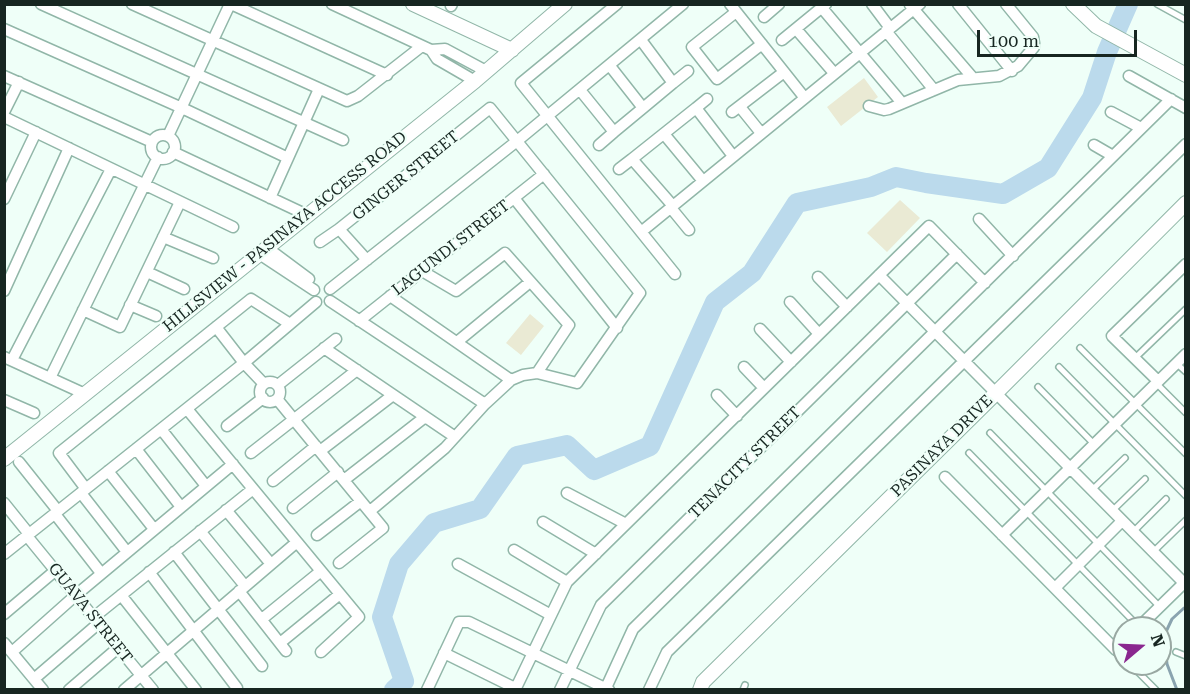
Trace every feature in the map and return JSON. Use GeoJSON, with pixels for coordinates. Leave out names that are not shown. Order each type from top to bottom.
{"type":"FeatureCollection","features":[{"type":"Feature","properties":{"kind":"street"},"geometry":{"type":"LineString","coordinates":[[41,4],[343,140]]}},
{"type":"Feature","properties":{"kind":"street"},"geometry":{"type":"LineString","coordinates":[[132,4],[350,101],[427,48]]}},
{"type":"Feature","properties":{"kind":"street"},"geometry":{"type":"LineString","coordinates":[[168,136],[231,4],[387,75]]}},
{"type":"Feature","properties":{"kind":"street"},"geometry":{"type":"LineString","coordinates":[[332,4],[427,48],[445,49],[486,71]]}},
{"type":"Feature","properties":{"kind":"street"},"geometry":{"type":"LineString","coordinates":[[413,4],[512,50]]}},
{"type":"Feature","properties":{"kind":"street","name":"HILLSVIEW - PASINAYA ACCESS ROAD"},"geometry":{"type":"LineString","coordinates":[[4,459],[475,81],[565,4]]}},
{"type":"Feature","properties":{"kind":"street"},"geometry":{"type":"LineString","coordinates":[[617,4],[521,82],[675,274]]}},
{"type":"Feature","properties":{"kind":"street"},"geometry":{"type":"LineString","coordinates":[[872,4],[888,30],[934,90]]}},
{"type":"Feature","properties":{"kind":"street"},"geometry":{"type":"LineString","coordinates":[[958,4],[1012,71]]}},
{"type":"Feature","properties":{"kind":"street"},"geometry":{"type":"LineString","coordinates":[[868,106],[884,110],[958,80],[994,77],[1012,71],[1021,64],[1034,47],[1034,43],[1033,37],[1006,4]]}},
{"type":"Feature","properties":{"kind":"street"},"geometry":{"type":"LineString","coordinates":[[1073,4],[1095,26],[1185,75]]}},
{"type":"Feature","properties":{"kind":"street"},"geometry":{"type":"LineString","coordinates":[[764,16],[778,5]]}},
{"type":"Feature","properties":{"kind":"street"},"geometry":{"type":"LineString","coordinates":[[330,301],[322,304],[316,302],[313,296],[321,288],[367,260],[610,66],[680,6]]}},
{"type":"Feature","properties":{"kind":"street"},"geometry":{"type":"LineString","coordinates":[[782,40],[824,6],[902,103]]}},
{"type":"Feature","properties":{"kind":"street"},"geometry":{"type":"LineString","coordinates":[[641,232],[888,30],[914,6],[973,78]]}},
{"type":"Feature","properties":{"kind":"street"},"geometry":{"type":"LineString","coordinates":[[762,44],[717,79],[692,47],[733,8],[762,44],[804,97]]}},
{"type":"Feature","properties":{"kind":"street"},"geometry":{"type":"LineString","coordinates":[[4,29],[288,158]]}},
{"type":"Feature","properties":{"kind":"street"},"geometry":{"type":"LineString","coordinates":[[796,29],[834,73]]}},
{"type":"Feature","properties":{"kind":"street"},"geometry":{"type":"LineString","coordinates":[[641,40],[674,83]]}},
{"type":"Feature","properties":{"kind":"street"},"geometry":{"type":"LineString","coordinates":[[427,48],[436,59],[475,81]]}},
{"type":"Feature","properties":{"kind":"street"},"geometry":{"type":"LineString","coordinates":[[610,66],[643,108]]}},
{"type":"Feature","properties":{"kind":"street"},"geometry":{"type":"LineString","coordinates":[[599,145],[688,71]]}},
{"type":"Feature","properties":{"kind":"street"},"geometry":{"type":"LineString","coordinates":[[761,134],[736,109],[784,72]]}},
{"type":"Feature","properties":{"kind":"street"},"geometry":{"type":"LineString","coordinates":[[4,76],[152,142]]}},
{"type":"Feature","properties":{"kind":"street"},"geometry":{"type":"LineString","coordinates":[[1129,76],[1185,108]]}},
{"type":"Feature","properties":{"kind":"street"},"geometry":{"type":"LineString","coordinates":[[4,112],[19,82]]}},
{"type":"Feature","properties":{"kind":"street"},"geometry":{"type":"LineString","coordinates":[[270,198],[319,89]]}},
{"type":"Feature","properties":{"kind":"street"},"geometry":{"type":"LineString","coordinates":[[580,90],[614,132]]}},
{"type":"Feature","properties":{"kind":"street"},"geometry":{"type":"LineString","coordinates":[[620,169],[707,99]]}},
{"type":"Feature","properties":{"kind":"street"},"geometry":{"type":"LineString","coordinates":[[428,689],[459,622],[468,622],[606,689],[633,629],[1171,99]]}},
{"type":"Feature","properties":{"kind":"street","name":"GINGER STREET"},"geometry":{"type":"LineString","coordinates":[[320,242],[490,108],[517,141]]}},
{"type":"Feature","properties":{"kind":"street"},"geometry":{"type":"LineString","coordinates":[[696,108],[733,156]]}},
{"type":"Feature","properties":{"kind":"street"},"geometry":{"type":"LineString","coordinates":[[1111,111],[1141,128]]}},
{"type":"Feature","properties":{"kind":"street"},"geometry":{"type":"LineString","coordinates":[[4,117],[233,227]]}},
{"type":"Feature","properties":{"kind":"street"},"geometry":{"type":"LineString","coordinates":[[4,199],[36,132]]}},
{"type":"Feature","properties":{"kind":"street"},"geometry":{"type":"LineString","coordinates":[[664,134],[703,181]]}},
{"type":"Feature","properties":{"kind":"street"},"geometry":{"type":"LineString","coordinates":[[159,136],[168,136],[174,145],[173,152],[168,157],[158,157],[152,151],[152,142],[159,136]]}},
{"type":"Feature","properties":{"kind":"street"},"geometry":{"type":"LineString","coordinates":[[370,511],[455,437],[511,380],[537,373],[577,383],[640,293],[517,141]]}},
{"type":"Feature","properties":{"kind":"street"},"geometry":{"type":"LineString","coordinates":[[649,690],[667,652],[1185,144]]}},
{"type":"Feature","properties":{"kind":"street"},"geometry":{"type":"LineString","coordinates":[[1094,145],[1113,156]]}},
{"type":"Feature","properties":{"kind":"street"},"geometry":{"type":"LineString","coordinates":[[4,291],[69,148]]}},
{"type":"Feature","properties":{"kind":"street"},"geometry":{"type":"LineString","coordinates":[[173,152],[307,215]]}},
{"type":"Feature","properties":{"kind":"street"},"geometry":{"type":"LineString","coordinates":[[50,378],[158,157]]}},
{"type":"Feature","properties":{"kind":"street"},"geometry":{"type":"LineString","coordinates":[[632,159],[689,230]]}},
{"type":"Feature","properties":{"kind":"street"},"geometry":{"type":"LineString","coordinates":[[85,394],[8,359],[111,169]]}},
{"type":"Feature","properties":{"kind":"street","name":"LAGUNDI STREET"},"geometry":{"type":"LineString","coordinates":[[359,321],[544,174]]}},
{"type":"Feature","properties":{"kind":"street"},"geometry":{"type":"LineString","coordinates":[[514,198],[617,328]]}},
{"type":"Feature","properties":{"kind":"street"},"geometry":{"type":"LineString","coordinates":[[83,310],[120,327],[180,202]]}},
{"type":"Feature","properties":{"kind":"street","name":"PASINAYA DRIVE"},"geometry":{"type":"LineString","coordinates":[[700,690],[703,682],[1185,203]]}},
{"type":"Feature","properties":{"kind":"street"},"geometry":{"type":"LineString","coordinates":[[979,219],[1013,256]]}},
{"type":"Feature","properties":{"kind":"street"},"geometry":{"type":"LineString","coordinates":[[444,653],[515,689],[567,582],[929,226],[985,283]]}},
{"type":"Feature","properties":{"kind":"street"},"geometry":{"type":"LineString","coordinates":[[339,229],[367,260]]}},
{"type":"Feature","properties":{"kind":"street"},"geometry":{"type":"LineString","coordinates":[[163,237],[213,258]]}},
{"type":"Feature","properties":{"kind":"street"},"geometry":{"type":"LineString","coordinates":[[262,250],[332,295],[330,301]]}},
{"type":"Feature","properties":{"kind":"street"},"geometry":{"type":"LineString","coordinates":[[422,271],[456,291],[505,253],[569,325],[537,373]]}},
{"type":"Feature","properties":{"kind":"street","name":"TENACITY STREET"},"geometry":{"type":"LineString","coordinates":[[560,690],[601,605],[957,254]]}},
{"type":"Feature","properties":{"kind":"street"},"geometry":{"type":"LineString","coordinates":[[1157,382],[1112,336],[1185,264]]}},
{"type":"Feature","properties":{"kind":"street"},"geometry":{"type":"LineString","coordinates":[[147,272],[184,288]]}},
{"type":"Feature","properties":{"kind":"street"},"geometry":{"type":"LineString","coordinates":[[879,275],[1185,584],[1151,616]]}},
{"type":"Feature","properties":{"kind":"street"},"geometry":{"type":"LineString","coordinates":[[818,277],[847,307]]}},
{"type":"Feature","properties":{"kind":"street"},"geometry":{"type":"LineString","coordinates":[[458,342],[530,282]]}},
{"type":"Feature","properties":{"kind":"street"},"geometry":{"type":"LineString","coordinates":[[390,296],[511,380]]}},
{"type":"Feature","properties":{"kind":"street"},"geometry":{"type":"LineString","coordinates":[[128,552],[59,453],[251,299],[290,324]]}},
{"type":"Feature","properties":{"kind":"street"},"geometry":{"type":"LineString","coordinates":[[330,301],[485,404]]}},
{"type":"Feature","properties":{"kind":"street"},"geometry":{"type":"LineString","coordinates":[[4,554],[244,363],[316,302]]}},
{"type":"Feature","properties":{"kind":"street"},"geometry":{"type":"LineString","coordinates":[[790,302],[819,334]]}},
{"type":"Feature","properties":{"kind":"street"},"geometry":{"type":"LineString","coordinates":[[130,305],[156,316]]}},
{"type":"Feature","properties":{"kind":"street"},"geometry":{"type":"LineString","coordinates":[[216,327],[264,384]]}},
{"type":"Feature","properties":{"kind":"street"},"geometry":{"type":"LineString","coordinates":[[760,329],[791,362]]}},
{"type":"Feature","properties":{"kind":"street"},"geometry":{"type":"LineString","coordinates":[[278,385],[336,339]]}},
{"type":"Feature","properties":{"kind":"street"},"geometry":{"type":"LineString","coordinates":[[324,348],[455,437]]}},
{"type":"Feature","properties":{"kind":"street"},"geometry":{"type":"LineString","coordinates":[[1002,535],[1185,354]]}},
{"type":"Feature","properties":{"kind":"street"},"geometry":{"type":"LineString","coordinates":[[744,367],[764,388]]}},
{"type":"Feature","properties":{"kind":"street"},"geometry":{"type":"LineString","coordinates":[[251,453],[357,370]]}},
{"type":"Feature","properties":{"kind":"street"},"geometry":{"type":"LineString","coordinates":[[271,382],[278,385],[280,392],[277,399],[270,402],[263,398],[260,391],[264,384],[271,382]]}},
{"type":"Feature","properties":{"kind":"street"},"geometry":{"type":"LineString","coordinates":[[273,481],[393,394]]}},
{"type":"Feature","properties":{"kind":"street"},"geometry":{"type":"LineString","coordinates":[[717,394],[737,416]]}},
{"type":"Feature","properties":{"kind":"street"},"geometry":{"type":"LineString","coordinates":[[227,426],[263,398]]}},
{"type":"Feature","properties":{"kind":"street"},"geometry":{"type":"LineString","coordinates":[[4,399],[34,413]]}},
{"type":"Feature","properties":{"kind":"street"},"geometry":{"type":"LineString","coordinates":[[277,399],[383,528],[339,563]]}},
{"type":"Feature","properties":{"kind":"street"},"geometry":{"type":"LineString","coordinates":[[187,408],[359,617],[321,652]]}},
{"type":"Feature","properties":{"kind":"street"},"geometry":{"type":"LineString","coordinates":[[293,508],[426,417]]}},
{"type":"Feature","properties":{"kind":"street"},"geometry":{"type":"LineString","coordinates":[[161,429],[206,486]]}},
{"type":"Feature","properties":{"kind":"street"},"geometry":{"type":"LineString","coordinates":[[136,449],[181,507]]}},
{"type":"Feature","properties":{"kind":"street"},"geometry":{"type":"LineString","coordinates":[[19,462],[101,573]]}},
{"type":"Feature","properties":{"kind":"street"},"geometry":{"type":"LineString","coordinates":[[43,690],[8,648],[76,595],[233,464]]}},
{"type":"Feature","properties":{"kind":"street"},"geometry":{"type":"LineString","coordinates":[[108,471],[154,529]]}},
{"type":"Feature","properties":{"kind":"street"},"geometry":{"type":"LineString","coordinates":[[945,477],[1054,588],[1112,642]]}},
{"type":"Feature","properties":{"kind":"street"},"geometry":{"type":"LineString","coordinates":[[34,679],[121,595],[253,489]]}},
{"type":"Feature","properties":{"kind":"street"},"geometry":{"type":"LineString","coordinates":[[567,492],[626,524]]}},
{"type":"Feature","properties":{"kind":"street"},"geometry":{"type":"LineString","coordinates":[[317,535],[361,501]]}},
{"type":"Feature","properties":{"kind":"street","name":"GUAVA STREET"},"geometry":{"type":"LineString","coordinates":[[4,503],[153,690]]}},
{"type":"Feature","properties":{"kind":"street"},"geometry":{"type":"LineString","coordinates":[[226,510],[271,564]]}},
{"type":"Feature","properties":{"kind":"street"},"geometry":{"type":"LineString","coordinates":[[1054,588],[1122,520]]}},
{"type":"Feature","properties":{"kind":"street"},"geometry":{"type":"LineString","coordinates":[[543,522],[596,554]]}},
{"type":"Feature","properties":{"kind":"street"},"geometry":{"type":"LineString","coordinates":[[200,531],[283,647],[340,594]]}},
{"type":"Feature","properties":{"kind":"street"},"geometry":{"type":"LineString","coordinates":[[124,690],[297,542]]}},
{"type":"Feature","properties":{"kind":"street"},"geometry":{"type":"LineString","coordinates":[[514,550],[567,582]]}},
{"type":"Feature","properties":{"kind":"street"},"geometry":{"type":"LineString","coordinates":[[174,552],[262,666]]}},
{"type":"Feature","properties":{"kind":"street"},"geometry":{"type":"LineString","coordinates":[[458,564],[551,615]]}},
{"type":"Feature","properties":{"kind":"street"},"geometry":{"type":"LineString","coordinates":[[4,614],[56,570]]}},
{"type":"Feature","properties":{"kind":"street"},"geometry":{"type":"LineString","coordinates":[[262,619],[321,571]]}},
{"type":"Feature","properties":{"kind":"street"},"geometry":{"type":"LineString","coordinates":[[149,572],[237,688]]}},
{"type":"Feature","properties":{"kind":"street"},"geometry":{"type":"LineString","coordinates":[[121,595],[196,690]]}},
{"type":"Feature","properties":{"kind":"street"},"geometry":{"type":"LineString","coordinates":[[69,690],[119,647]]}},
{"type":"Feature","properties":{"kind":"lane"},"geometry":{"type":"LineString","coordinates":[[1157,4],[1185,20]]}},
{"type":"Feature","properties":{"kind":"lane"},"geometry":{"type":"LineString","coordinates":[[1135,358],[1185,309]]}},
{"type":"Feature","properties":{"kind":"lane"},"geometry":{"type":"LineString","coordinates":[[1080,348],[1185,454]]}},
{"type":"Feature","properties":{"kind":"lane"},"geometry":{"type":"LineString","coordinates":[[1176,363],[1185,372]]}},
{"type":"Feature","properties":{"kind":"lane"},"geometry":{"type":"LineString","coordinates":[[1059,367],[1185,496]]}},
{"type":"Feature","properties":{"kind":"lane"},"geometry":{"type":"LineString","coordinates":[[1157,382],[1185,413]]}},
{"type":"Feature","properties":{"kind":"lane"},"geometry":{"type":"LineString","coordinates":[[1038,387],[1094,444]]}},
{"type":"Feature","properties":{"kind":"lane"},"geometry":{"type":"LineString","coordinates":[[990,433],[1160,607]]}},
{"type":"Feature","properties":{"kind":"lane"},"geometry":{"type":"LineString","coordinates":[[969,453],[1128,616]]}},
{"type":"Feature","properties":{"kind":"lane"},"geometry":{"type":"LineString","coordinates":[[1092,490],[1125,458]]}},
{"type":"Feature","properties":{"kind":"lane"},"geometry":{"type":"LineString","coordinates":[[1112,511],[1145,479]]}},
{"type":"Feature","properties":{"kind":"lane"},"geometry":{"type":"LineString","coordinates":[[1133,532],[1166,499]]}},
{"type":"Feature","properties":{"kind":"lane"},"geometry":{"type":"LineString","coordinates":[[1153,552],[1185,520]]}},
{"type":"Feature","properties":{"kind":"lane"},"geometry":{"type":"LineString","coordinates":[[1176,652],[1185,656]]}},
{"type":"Feature","properties":{"kind":"lane"},"geometry":{"type":"LineString","coordinates":[[1142,676],[1156,690]]}},
{"type":"Feature","properties":{"kind":"green space"},"geometry":{"type":"Polygon","coordinates":[[[864,78],[878,97],[841,126],[827,107],[864,78]]]}},
{"type":"Feature","properties":{"kind":"green space"},"geometry":{"type":"Polygon","coordinates":[[[900,200],[920,218],[887,252],[867,233],[900,200]]]}},
{"type":"Feature","properties":{"kind":"green space"},"geometry":{"type":"Polygon","coordinates":[[[530,314],[544,326],[521,355],[506,343],[530,314]]]}},
{"type":"Feature","properties":{"kind":"waterway"},"geometry":{"type":"LineString","coordinates":[[394,690],[404,681],[382,617],[399,564],[434,523],[480,509],[517,456],[567,445],[594,470],[650,446],[715,302],[752,273],[797,203],[871,187],[896,177],[1003,194],[1048,168],[1092,98],[1107,52],[1128,4]]}},
{"type":"Feature","properties":{"kind":"waterway"},"geometry":{"type":"LineString","coordinates":[[1177,690],[1167,664],[1164,636],[1172,619],[1184,608]]}}]}
